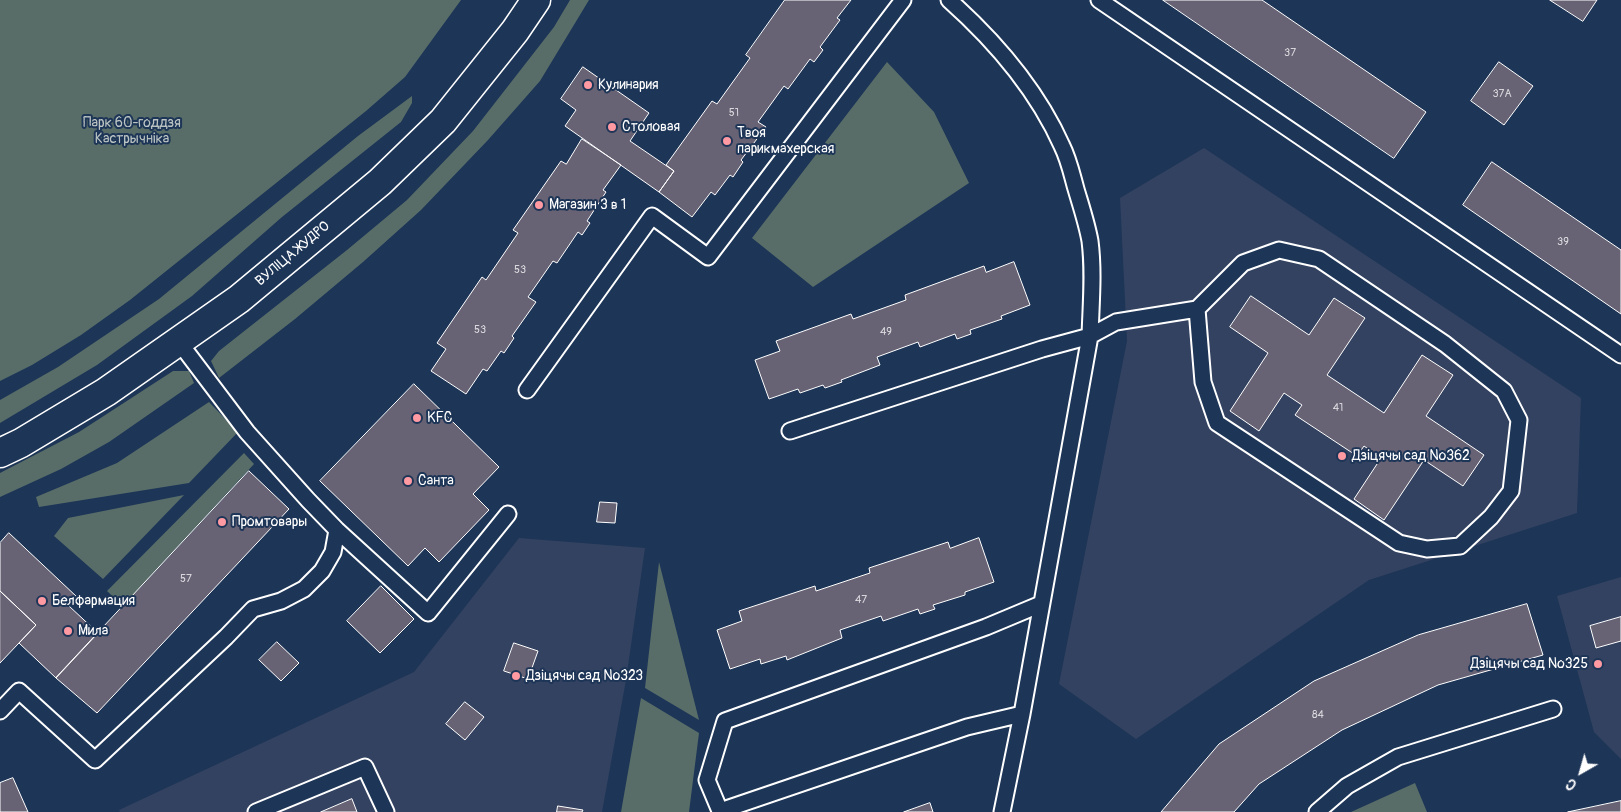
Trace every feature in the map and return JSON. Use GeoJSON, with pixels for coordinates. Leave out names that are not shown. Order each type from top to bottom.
{"type":"FeatureCollection","features":[{"type":"Feature","properties":{"kind":"main road","name":"ВУЛІЦА ЖУДРО"},"geometry":{"type":"LineString","coordinates":[[0,453],[21,443],[106,392],[239,299],[387,175],[443,121],[515,32],[536,0]]}},
{"type":"Feature","properties":{"kind":"lane"},"geometry":{"type":"LineString","coordinates":[[528,390],[652,216],[708,257],[903,0]]}},
{"type":"Feature","properties":{"kind":"lane"},"geometry":{"type":"LineString","coordinates":[[949,0],[971,20],[1012,66],[1044,110],[1063,148],[1080,201],[1090,241],[1092,291],[1090,336],[1022,714],[1002,812]]}},
{"type":"Feature","properties":{"kind":"lane"},"geometry":{"type":"LineString","coordinates":[[1099,0],[1621,355]]}},
{"type":"Feature","properties":{"kind":"lane"},"geometry":{"type":"LineString","coordinates":[[790,431],[1042,349],[1090,336],[1116,322],[1197,309],[1243,263],[1279,250],[1319,259],[1445,344],[1504,391],[1520,420],[1511,491],[1491,517],[1460,546],[1427,549],[1399,543],[1218,423],[1203,382],[1197,309]]}},
{"type":"Feature","properties":{"kind":"lane"},"geometry":{"type":"LineString","coordinates":[[179,342],[247,432],[308,500],[336,530],[428,613],[508,514]]}},
{"type":"Feature","properties":{"kind":"lane"},"geometry":{"type":"LineString","coordinates":[[0,711],[19,691],[95,760],[226,637],[253,609],[281,601],[304,589],[322,571],[333,552],[336,530]]}},
{"type":"Feature","properties":{"kind":"lane"},"geometry":{"type":"LineString","coordinates":[[1022,714],[967,727],[720,811],[707,780],[725,721],[986,626],[1041,604]]}},
{"type":"Feature","properties":{"kind":"lane"},"geometry":{"type":"LineString","coordinates":[[1317,812],[1347,786],[1398,757],[1553,709]]}},
{"type":"Feature","properties":{"kind":"lane"},"geometry":{"type":"LineString","coordinates":[[256,812],[365,767],[386,812]]}},
{"type":"Feature","properties":{"kind":"shaded area","name":"Дзіцячы сад №362"},"geometry":{"type":"Polygon","coordinates":[[[1204,148],[1581,398],[1577,513],[1369,580],[1136,739],[1059,684],[1127,341],[1120,198],[1204,148]]]}},
{"type":"Feature","properties":{"kind":"shaded area","name":"Дзіцячы сад №323"},"geometry":{"type":"Polygon","coordinates":[[[519,538],[645,548],[626,680],[602,812],[120,812],[119,810],[414,672],[519,538]]]}},
{"type":"Feature","properties":{"kind":"shaded area","name":"Дзіцячы сад №325"},"geometry":{"type":"Polygon","coordinates":[[[1621,577],[1621,759],[1594,732],[1557,596],[1621,577]]]}},
{"type":"Feature","properties":{"kind":"green space","name":"Парк 60-годдзя Кастрычніка"},"geometry":{"type":"Polygon","coordinates":[[[0,0],[461,0],[405,77],[366,111],[130,300],[81,335],[32,365],[0,381],[0,0]]]}},
{"type":"Feature","properties":{"kind":"green space"},"geometry":{"type":"Polygon","coordinates":[[[570,0],[589,0],[540,81],[488,140],[421,210],[363,262],[295,319],[219,378],[211,361],[219,351],[407,200],[473,131],[554,27],[570,0]]]}},
{"type":"Feature","properties":{"kind":"green space"},"geometry":{"type":"Polygon","coordinates":[[[887,62],[934,112],[969,183],[813,287],[752,238],[887,62]]]}},
{"type":"Feature","properties":{"kind":"green space"},"geometry":{"type":"Polygon","coordinates":[[[412,96],[412,103],[401,122],[282,217],[192,296],[97,365],[0,423],[0,400],[58,367],[159,299],[358,136],[412,96]]]}},
{"type":"Feature","properties":{"kind":"green space"},"geometry":{"type":"Polygon","coordinates":[[[173,371],[189,371],[194,383],[109,442],[61,469],[0,497],[0,473],[79,432],[173,371]]]}},
{"type":"Feature","properties":{"kind":"green space"},"geometry":{"type":"Polygon","coordinates":[[[209,402],[238,432],[189,483],[39,507],[36,497],[117,463],[209,402]]]}},
{"type":"Feature","properties":{"kind":"green space"},"geometry":{"type":"Polygon","coordinates":[[[244,453],[254,464],[123,606],[107,591],[244,453]]]}},
{"type":"Feature","properties":{"kind":"green space"},"geometry":{"type":"Polygon","coordinates":[[[184,495],[103,579],[54,536],[68,518],[184,495]]]}},
{"type":"Feature","properties":{"kind":"green space"},"geometry":{"type":"Polygon","coordinates":[[[659,562],[699,720],[645,688],[659,562]]]}},
{"type":"Feature","properties":{"kind":"green space"},"geometry":{"type":"Polygon","coordinates":[[[641,698],[699,733],[689,812],[621,812],[641,698]]]}},
{"type":"Feature","properties":{"kind":"green space"},"geometry":{"type":"Polygon","coordinates":[[[1415,783],[1427,812],[1351,812],[1415,783]]]}},
{"type":"Feature","properties":{"kind":"building"},"geometry":{"type":"Polygon","coordinates":[[[785,0],[851,0],[837,18],[840,20],[820,47],[823,50],[814,62],[810,59],[788,89],[784,86],[758,122],[766,127],[741,160],[743,162],[733,177],[730,175],[715,195],[711,192],[692,217],[659,192],[674,171],[666,165],[712,101],[717,104],[750,58],[746,55],[785,0]]]}},
{"type":"Feature","properties":{"kind":"building"},"geometry":{"type":"Polygon","coordinates":[[[1163,0],[1262,0],[1426,112],[1394,158],[1163,0]]]}},
{"type":"Feature","properties":{"kind":"building"},"geometry":{"type":"Polygon","coordinates":[[[1550,0],[1597,0],[1583,21],[1550,0]]]}},
{"type":"Feature","properties":{"kind":"building"},"geometry":{"type":"Polygon","coordinates":[[[1499,62],[1533,86],[1504,125],[1471,101],[1499,62]]]}},
{"type":"Feature","properties":{"kind":"building"},"geometry":{"type":"Polygon","coordinates":[[[583,67],[649,113],[630,141],[674,171],[659,192],[565,126],[576,110],[561,99],[583,67]]]}},
{"type":"Feature","properties":{"kind":"building"},"geometry":{"type":"Polygon","coordinates":[[[582,139],[621,165],[603,190],[606,192],[587,221],[590,223],[582,235],[578,232],[557,263],[553,261],[528,297],[536,302],[512,336],[514,338],[504,353],[501,351],[487,371],[483,369],[466,394],[431,371],[446,349],[437,343],[482,277],[486,280],[518,233],[513,230],[561,161],[566,164],[582,139]]]}},
{"type":"Feature","properties":{"kind":"building"},"geometry":{"type":"Polygon","coordinates":[[[1492,162],[1621,250],[1621,314],[1463,205],[1492,162]]]}},
{"type":"Feature","properties":{"kind":"building"},"geometry":{"type":"Polygon","coordinates":[[[1014,262],[1030,305],[1001,316],[1002,319],[970,330],[971,334],[957,339],[955,334],[920,347],[918,342],[877,357],[880,365],[841,380],[842,382],[825,388],[823,385],[800,393],[798,389],[769,399],[755,360],[780,351],[776,341],[851,314],[853,319],[906,300],[905,295],[984,266],[986,272],[1014,262]]]}},
{"type":"Feature","properties":{"kind":"building"},"geometry":{"type":"Polygon","coordinates":[[[1251,296],[1309,335],[1334,298],[1365,318],[1327,375],[1384,413],[1422,355],[1453,375],[1426,416],[1484,455],[1463,486],[1424,460],[1384,520],[1354,499],[1381,458],[1364,446],[1357,456],[1295,415],[1302,405],[1284,393],[1259,431],[1230,411],[1268,353],[1230,327],[1251,296]]]}},
{"type":"Feature","properties":{"kind":"building"},"geometry":{"type":"Polygon","coordinates":[[[414,384],[499,467],[473,494],[489,510],[439,562],[425,548],[408,566],[320,481],[414,384]]]}},
{"type":"Feature","properties":{"kind":"building"},"geometry":{"type":"Polygon","coordinates":[[[249,471],[289,509],[97,713],[56,678],[249,471]]]}},
{"type":"Feature","properties":{"kind":"building"},"geometry":{"type":"Polygon","coordinates":[[[600,502],[617,503],[615,523],[597,522],[600,502]]]}},
{"type":"Feature","properties":{"kind":"building","name":"Белфармация"},"geometry":{"type":"Polygon","coordinates":[[[9,533],[77,597],[69,606],[98,633],[56,678],[19,643],[36,625],[0,591],[0,543],[9,533]]]}},
{"type":"Feature","properties":{"kind":"building"},"geometry":{"type":"Polygon","coordinates":[[[979,538],[994,582],[965,592],[965,595],[933,605],[935,609],[920,614],[918,609],[883,621],[881,616],[840,630],[842,638],[787,660],[786,656],[761,664],[760,659],[730,669],[717,630],[742,621],[739,611],[815,586],[816,591],[870,573],[869,568],[948,542],[950,548],[979,538]]]}},
{"type":"Feature","properties":{"kind":"building"},"geometry":{"type":"Polygon","coordinates":[[[381,586],[414,619],[380,653],[347,621],[381,586]]]}},
{"type":"Feature","properties":{"kind":"building"},"geometry":{"type":"Polygon","coordinates":[[[0,591],[36,625],[0,663],[0,591]]]}},
{"type":"Feature","properties":{"kind":"building"},"geometry":{"type":"Polygon","coordinates":[[[1527,604],[1543,655],[1438,685],[1342,730],[1259,784],[1234,812],[1161,812],[1219,744],[1314,681],[1418,635],[1527,604]]]}},
{"type":"Feature","properties":{"kind":"building"},"geometry":{"type":"Polygon","coordinates":[[[1621,617],[1621,641],[1596,648],[1590,626],[1621,617]]]}},
{"type":"Feature","properties":{"kind":"building"},"geometry":{"type":"Polygon","coordinates":[[[277,642],[299,663],[281,681],[259,660],[277,642]]]}},
{"type":"Feature","properties":{"kind":"building"},"geometry":{"type":"Polygon","coordinates":[[[514,643],[538,651],[528,679],[504,671],[514,643]]]}},
{"type":"Feature","properties":{"kind":"building"},"geometry":{"type":"Polygon","coordinates":[[[465,702],[484,717],[465,740],[446,724],[465,702]]]}},
{"type":"Feature","properties":{"kind":"building"},"geometry":{"type":"Polygon","coordinates":[[[13,778],[28,812],[0,812],[0,783],[13,778]]]}},
{"type":"Feature","properties":{"kind":"building"},"geometry":{"type":"Polygon","coordinates":[[[352,799],[357,812],[321,812],[352,799]]]}},
{"type":"Feature","properties":{"kind":"building"},"geometry":{"type":"Polygon","coordinates":[[[1621,801],[1621,812],[1568,812],[1621,801]]]}},
{"type":"Feature","properties":{"kind":"building"},"geometry":{"type":"Polygon","coordinates":[[[930,803],[933,812],[904,812],[930,803]]]}},
{"type":"Feature","properties":{"kind":"building"},"geometry":{"type":"Polygon","coordinates":[[[558,806],[583,810],[582,812],[557,812],[558,806]]]}},
{"type":"Feature","properties":{"kind":"place","name":"Кулинария"},"geometry":{"type":"Point","coordinates":[588,85]}},
{"type":"Feature","properties":{"kind":"place","name":"Столовая"},"geometry":{"type":"Point","coordinates":[612,127]}},
{"type":"Feature","properties":{"kind":"place","name":"Твоя парикмахерская"},"geometry":{"type":"Point","coordinates":[727,141]}},
{"type":"Feature","properties":{"kind":"place","name":"Магазин 3 в 1"},"geometry":{"type":"Point","coordinates":[539,205]}},
{"type":"Feature","properties":{"kind":"place","name":"KFC"},"geometry":{"type":"Point","coordinates":[417,418]}},
{"type":"Feature","properties":{"kind":"place","name":"Дзіцячы сад №362"},"geometry":{"type":"Point","coordinates":[1342,456]}},
{"type":"Feature","properties":{"kind":"place","name":"Санта"},"geometry":{"type":"Point","coordinates":[408,481]}},
{"type":"Feature","properties":{"kind":"place","name":"Промтовары"},"geometry":{"type":"Point","coordinates":[222,522]}},
{"type":"Feature","properties":{"kind":"place","name":"Белфармация"},"geometry":{"type":"Point","coordinates":[42,601]}},
{"type":"Feature","properties":{"kind":"place","name":"Мила"},"geometry":{"type":"Point","coordinates":[68,631]}},
{"type":"Feature","properties":{"kind":"place","name":"Дзіцячы сад №325"},"geometry":{"type":"Point","coordinates":[1598,664]}},
{"type":"Feature","properties":{"kind":"place","name":"Дзіцячы сад №323"},"geometry":{"type":"Point","coordinates":[516,676]}}]}
